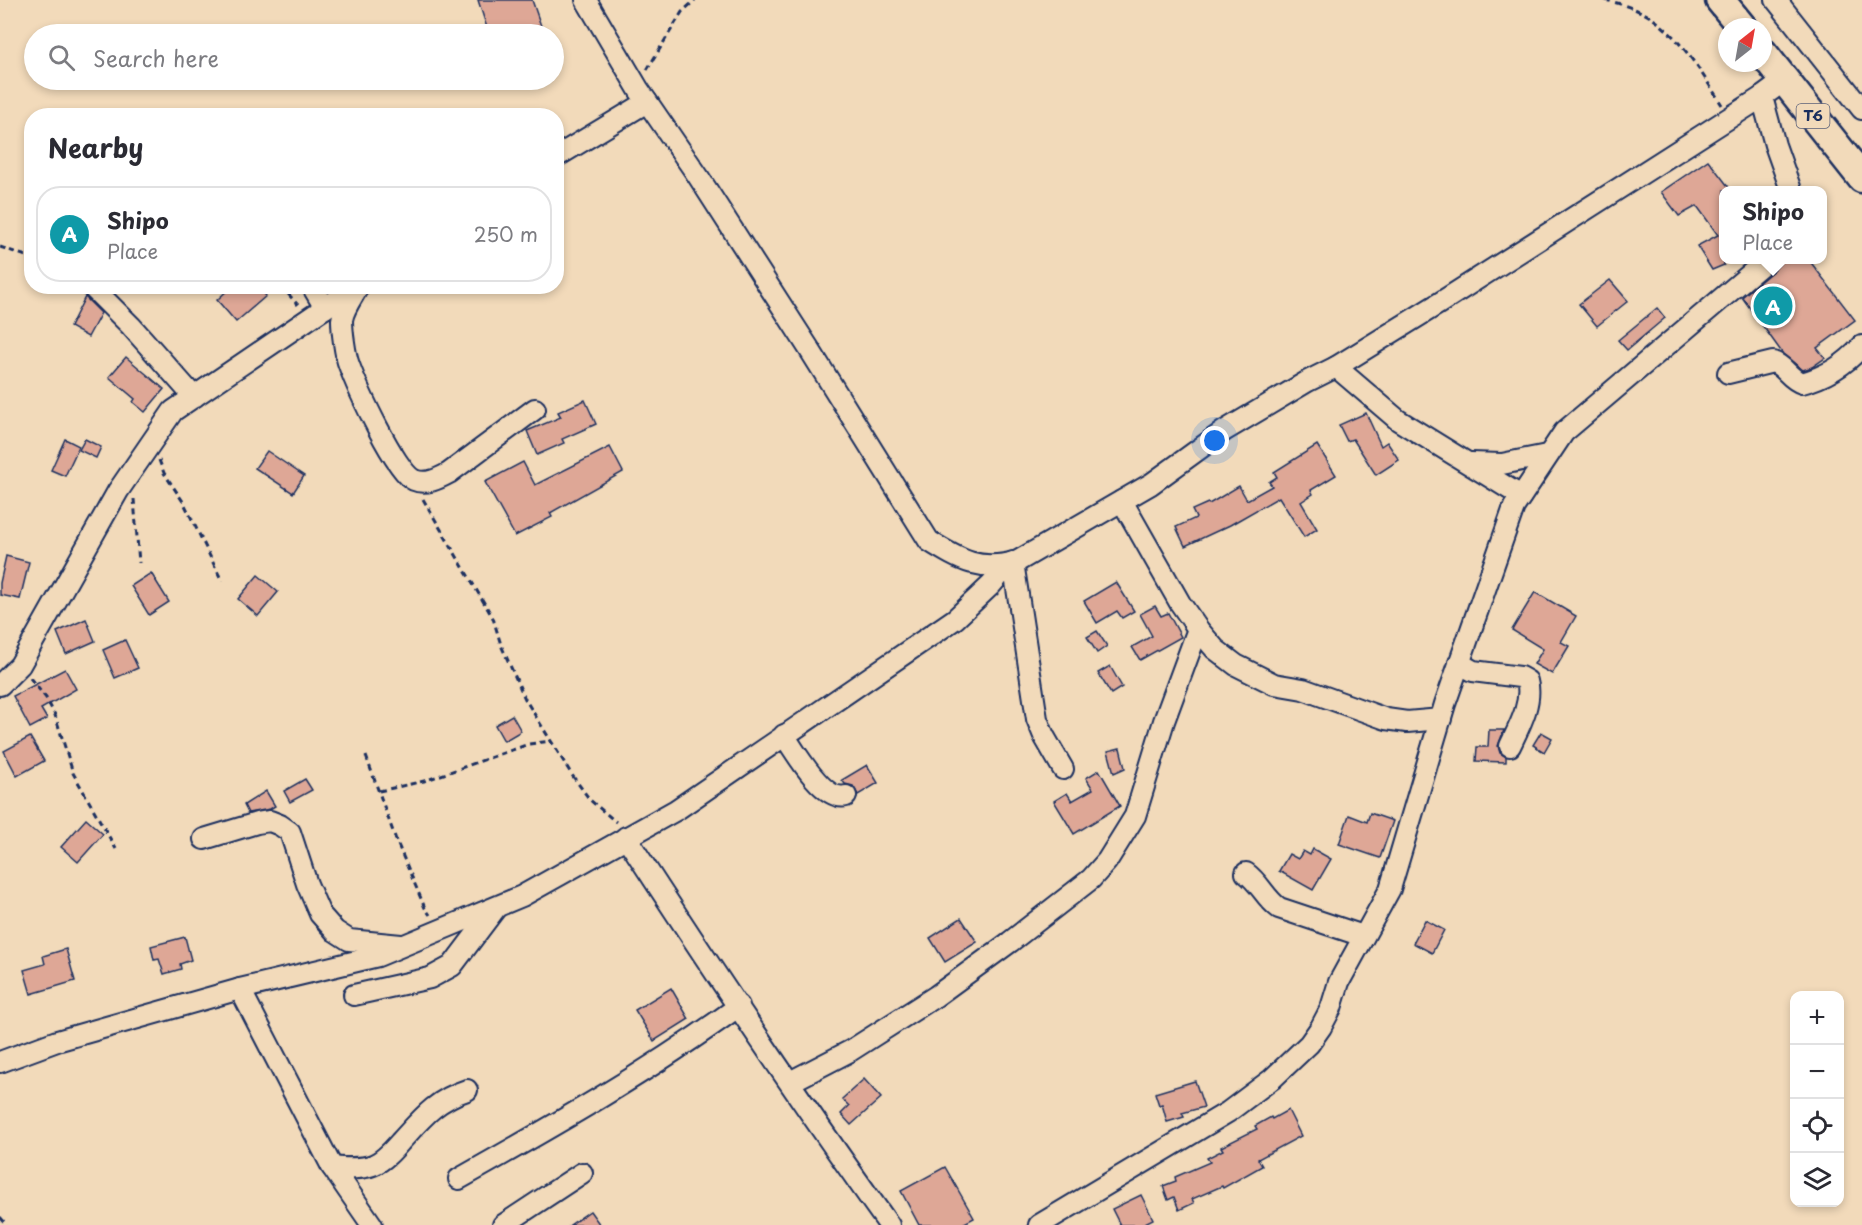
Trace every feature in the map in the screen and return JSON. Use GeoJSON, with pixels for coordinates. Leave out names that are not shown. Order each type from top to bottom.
{"type":"FeatureCollection","features":[{"type":"Feature","properties":{"kind":"highway"},"geometry":{"type":"LineString","coordinates":[[1720,0],[1735,18]]}},
{"type":"Feature","properties":{"kind":"highway","name":"T6"},"geometry":{"type":"LineString","coordinates":[[1772,64],[1862,178]]}},
{"type":"Feature","properties":{"kind":"street"},"geometry":{"type":"LineString","coordinates":[[586,0],[642,95],[808,347],[929,541],[960,560],[984,567],[1011,564]]}},
{"type":"Feature","properties":{"kind":"street"},"geometry":{"type":"LineString","coordinates":[[1776,0],[1862,109]]}},
{"type":"Feature","properties":{"kind":"street"},"geometry":{"type":"LineString","coordinates":[[3,1055],[240,989],[378,956],[522,896],[676,810],[955,619],[1011,564],[1150,484],[1224,431],[1336,367],[1438,304],[1762,97],[1785,80]]}},
{"type":"Feature","properties":{"kind":"street"},"geometry":{"type":"LineString","coordinates":[[564,151],[642,95]]}},
{"type":"Feature","properties":{"kind":"street"},"geometry":{"type":"LineString","coordinates":[[1762,97],[1790,186]]}},
{"type":"Feature","properties":{"kind":"street"},"geometry":{"type":"LineString","coordinates":[[1039,1225],[1228,1112],[1272,1079],[1309,1044],[1322,1027],[1339,982],[1390,889],[1441,719],[1514,507],[1564,432],[1762,264]]}},
{"type":"Feature","properties":{"kind":"street"},"geometry":{"type":"LineString","coordinates":[[100,294],[132,326],[194,397]]}},
{"type":"Feature","properties":{"kind":"street"},"geometry":{"type":"LineString","coordinates":[[313,294],[317,313]]}},
{"type":"Feature","properties":{"kind":"street"},"geometry":{"type":"LineString","coordinates":[[0,686],[20,665],[132,470],[173,411],[345,294]]}},
{"type":"Feature","properties":{"kind":"street"},"geometry":{"type":"LineString","coordinates":[[353,294],[342,318],[348,363],[372,417],[399,464],[412,479],[420,482],[433,481],[449,473],[535,409]]}},
{"type":"Feature","properties":{"kind":"street"},"geometry":{"type":"LineString","coordinates":[[1728,373],[1773,362],[1779,364],[1790,377],[1802,383],[1844,363],[1862,346]]}},
{"type":"Feature","properties":{"kind":"street"},"geometry":{"type":"LineString","coordinates":[[1336,367],[1398,420],[1521,496]]}},
{"type":"Feature","properties":{"kind":"street"},"geometry":{"type":"LineString","coordinates":[[1468,462],[1502,464],[1547,455]]}},
{"type":"Feature","properties":{"kind":"street"},"geometry":{"type":"LineString","coordinates":[[1122,501],[1169,586],[1198,630],[1215,649],[1236,665],[1274,684],[1303,689],[1386,719],[1407,722],[1441,719]]}},
{"type":"Feature","properties":{"kind":"street"},"geometry":{"type":"LineString","coordinates":[[1011,564],[1037,719],[1063,769]]}},
{"type":"Feature","properties":{"kind":"street"},"geometry":{"type":"LineString","coordinates":[[790,1082],[850,1051],[936,996],[1091,879],[1107,861],[1135,816],[1164,721],[1198,630]]}},
{"type":"Feature","properties":{"kind":"street"},"geometry":{"type":"LineString","coordinates":[[1460,663],[1473,671],[1510,675],[1527,681],[1530,689],[1526,706],[1510,746]]}},
{"type":"Feature","properties":{"kind":"street"},"geometry":{"type":"LineString","coordinates":[[784,735],[795,753],[824,789],[839,798],[846,796]]}},
{"type":"Feature","properties":{"kind":"street"},"geometry":{"type":"LineString","coordinates":[[204,839],[257,823],[270,821],[280,825],[290,832],[307,884],[320,914],[335,931],[349,940],[402,946]]}},
{"type":"Feature","properties":{"kind":"street"},"geometry":{"type":"LineString","coordinates":[[630,835],[687,931],[889,1225]]}},
{"type":"Feature","properties":{"kind":"street"},"geometry":{"type":"LineString","coordinates":[[1246,873],[1260,885],[1269,901],[1279,908],[1363,936]]}},
{"type":"Feature","properties":{"kind":"street"},"geometry":{"type":"LineString","coordinates":[[354,995],[430,978],[452,966],[497,907]]}},
{"type":"Feature","properties":{"kind":"street"},"geometry":{"type":"LineString","coordinates":[[240,989],[332,1167],[372,1225]]}},
{"type":"Feature","properties":{"kind":"street"},"geometry":{"type":"LineString","coordinates":[[459,1179],[587,1107],[695,1038],[739,1006]]}},
{"type":"Feature","properties":{"kind":"street"},"geometry":{"type":"LineString","coordinates":[[332,1167],[353,1169],[375,1165],[390,1154],[429,1112],[449,1096],[466,1090]]}},
{"type":"Feature","properties":{"kind":"street"},"geometry":{"type":"LineString","coordinates":[[503,1225],[513,1216],[582,1173]]}},
{"type":"Feature","properties":{"kind":"path"},"geometry":{"type":"LineString","coordinates":[[642,95],[682,12],[695,0]]}},
{"type":"Feature","properties":{"kind":"path"},"geometry":{"type":"LineString","coordinates":[[1605,0],[1637,10],[1656,21],[1674,37],[1729,117]]}},
{"type":"Feature","properties":{"kind":"path"},"geometry":{"type":"LineString","coordinates":[[0,247],[24,255]]}},
{"type":"Feature","properties":{"kind":"path"},"geometry":{"type":"LineString","coordinates":[[292,294],[317,313]]}},
{"type":"Feature","properties":{"kind":"path"},"geometry":{"type":"LineString","coordinates":[[151,442],[164,472],[184,503],[222,582]]}},
{"type":"Feature","properties":{"kind":"path"},"geometry":{"type":"LineString","coordinates":[[132,470],[139,563]]}},
{"type":"Feature","properties":{"kind":"path"},"geometry":{"type":"LineString","coordinates":[[412,479],[493,618],[525,699],[590,800],[630,835]]}},
{"type":"Feature","properties":{"kind":"path"},"geometry":{"type":"LineString","coordinates":[[20,665],[46,698],[55,715],[73,773],[116,849]]}},
{"type":"Feature","properties":{"kind":"path"},"geometry":{"type":"LineString","coordinates":[[379,791],[424,781],[529,744],[551,741]]}},
{"type":"Feature","properties":{"kind":"path"},"geometry":{"type":"LineString","coordinates":[[366,756],[396,840],[425,908],[441,929]]}},
{"type":"Feature","properties":{"kind":"path"},"geometry":{"type":"LineString","coordinates":[[0,1217],[7,1225]]}},
{"type":"Feature","properties":{"kind":"building"},"geometry":{"type":"Polygon","coordinates":[[[478,0],[532,0],[540,24],[486,24],[478,0]]]}},
{"type":"Feature","properties":{"kind":"building"},"geometry":{"type":"Polygon","coordinates":[[[1708,160],[1728,186],[1719,186],[1719,264],[1724,265],[1712,270],[1697,246],[1718,235],[1697,206],[1679,216],[1661,192],[1708,160]]]}},
{"type":"Feature","properties":{"kind":"building"},"geometry":{"type":"Polygon","coordinates":[[[1779,264],[1812,264],[1855,320],[1817,348],[1825,358],[1803,370],[1783,354],[1742,297],[1779,264]]]}},
{"type":"Feature","properties":{"kind":"building"},"geometry":{"type":"Polygon","coordinates":[[[1610,280],[1628,301],[1597,326],[1579,304],[1610,280]]]}},
{"type":"Feature","properties":{"kind":"building"},"geometry":{"type":"Polygon","coordinates":[[[223,294],[264,294],[266,296],[236,322],[217,300],[223,294]]]}},
{"type":"Feature","properties":{"kind":"building"},"geometry":{"type":"Polygon","coordinates":[[[85,297],[101,313],[88,337],[70,327],[85,297]]]}},
{"type":"Feature","properties":{"kind":"building"},"geometry":{"type":"Polygon","coordinates":[[[1657,308],[1665,318],[1627,350],[1618,340],[1657,308]]]}},
{"type":"Feature","properties":{"kind":"building"},"geometry":{"type":"Polygon","coordinates":[[[126,357],[164,389],[145,412],[133,402],[135,399],[109,377],[126,357]]]}},
{"type":"Feature","properties":{"kind":"building"},"geometry":{"type":"Polygon","coordinates":[[[585,400],[596,424],[562,439],[564,443],[537,455],[527,431],[561,417],[558,412],[585,400]]]}},
{"type":"Feature","properties":{"kind":"building"},"geometry":{"type":"Polygon","coordinates":[[[1366,413],[1381,446],[1387,442],[1399,460],[1376,475],[1353,439],[1347,441],[1339,425],[1366,413]]]}},
{"type":"Feature","properties":{"kind":"building"},"geometry":{"type":"Polygon","coordinates":[[[65,439],[79,446],[65,476],[51,470],[65,439]]]}},
{"type":"Feature","properties":{"kind":"building"},"geometry":{"type":"Polygon","coordinates":[[[85,439],[101,447],[96,458],[79,450],[85,439]]]}},
{"type":"Feature","properties":{"kind":"building"},"geometry":{"type":"Polygon","coordinates":[[[1317,445],[1336,475],[1311,490],[1313,494],[1301,502],[1317,529],[1304,537],[1279,497],[1230,525],[1185,546],[1176,527],[1196,518],[1192,510],[1209,504],[1239,486],[1247,500],[1272,486],[1269,482],[1277,477],[1274,472],[1317,445]]]}},
{"type":"Feature","properties":{"kind":"building"},"geometry":{"type":"Polygon","coordinates":[[[610,447],[623,472],[550,513],[552,517],[515,536],[485,482],[523,462],[535,485],[610,447]]]}},
{"type":"Feature","properties":{"kind":"building"},"geometry":{"type":"Polygon","coordinates":[[[267,451],[304,476],[293,493],[255,468],[267,451]]]}},
{"type":"Feature","properties":{"kind":"building"},"geometry":{"type":"Polygon","coordinates":[[[6,556],[29,562],[20,599],[0,595],[0,583],[6,556]]]}},
{"type":"Feature","properties":{"kind":"building"},"geometry":{"type":"Polygon","coordinates":[[[151,573],[169,602],[149,615],[131,586],[151,573]]]}},
{"type":"Feature","properties":{"kind":"building"},"geometry":{"type":"Polygon","coordinates":[[[258,575],[278,592],[258,616],[238,599],[258,575]]]}},
{"type":"Feature","properties":{"kind":"building"},"geometry":{"type":"Polygon","coordinates":[[[1116,582],[1134,611],[1122,618],[1117,611],[1097,623],[1084,601],[1116,582]]]}},
{"type":"Feature","properties":{"kind":"building"},"geometry":{"type":"Polygon","coordinates":[[[1535,592],[1576,616],[1561,642],[1569,646],[1552,674],[1534,664],[1543,649],[1512,630],[1535,592]]]}},
{"type":"Feature","properties":{"kind":"building"},"geometry":{"type":"Polygon","coordinates":[[[1155,606],[1161,616],[1168,613],[1181,637],[1140,660],[1132,647],[1152,636],[1140,614],[1155,606]]]}},
{"type":"Feature","properties":{"kind":"building"},"geometry":{"type":"Polygon","coordinates":[[[86,619],[95,641],[66,654],[57,632],[86,619]]]}},
{"type":"Feature","properties":{"kind":"building"},"geometry":{"type":"Polygon","coordinates":[[[1097,631],[1107,646],[1097,653],[1087,637],[1097,631]]]}},
{"type":"Feature","properties":{"kind":"building"},"geometry":{"type":"Polygon","coordinates":[[[125,640],[138,668],[115,678],[103,650],[125,640]]]}},
{"type":"Feature","properties":{"kind":"building"},"geometry":{"type":"Polygon","coordinates":[[[1110,666],[1122,687],[1111,694],[1098,673],[1110,666]]]}},
{"type":"Feature","properties":{"kind":"building"},"geometry":{"type":"Polygon","coordinates":[[[65,669],[76,689],[41,709],[47,719],[30,728],[13,696],[65,669]]]}},
{"type":"Feature","properties":{"kind":"building"},"geometry":{"type":"Polygon","coordinates":[[[512,715],[521,731],[504,741],[495,725],[512,715]]]}},
{"type":"Feature","properties":{"kind":"building"},"geometry":{"type":"Polygon","coordinates":[[[1489,730],[1504,730],[1498,746],[1500,753],[1506,757],[1506,762],[1476,761],[1477,747],[1488,747],[1489,730]]]}},
{"type":"Feature","properties":{"kind":"building"},"geometry":{"type":"Polygon","coordinates":[[[1541,732],[1552,738],[1544,752],[1533,745],[1541,732]]]}},
{"type":"Feature","properties":{"kind":"building"},"geometry":{"type":"Polygon","coordinates":[[[30,737],[44,761],[17,776],[4,751],[30,737]]]}},
{"type":"Feature","properties":{"kind":"building"},"geometry":{"type":"Polygon","coordinates":[[[1120,748],[1125,768],[1114,773],[1108,751],[1120,748]]]}},
{"type":"Feature","properties":{"kind":"building"},"geometry":{"type":"Polygon","coordinates":[[[867,765],[878,783],[858,795],[853,786],[845,784],[842,780],[867,765]]]}},
{"type":"Feature","properties":{"kind":"building"},"geometry":{"type":"Polygon","coordinates":[[[1099,770],[1120,806],[1074,834],[1054,801],[1067,793],[1072,801],[1093,789],[1086,778],[1099,770]]]}},
{"type":"Feature","properties":{"kind":"building"},"geometry":{"type":"Polygon","coordinates":[[[305,779],[312,790],[290,802],[284,791],[305,779]]]}},
{"type":"Feature","properties":{"kind":"building"},"geometry":{"type":"Polygon","coordinates":[[[266,791],[275,806],[248,813],[244,805],[266,791]]]}},
{"type":"Feature","properties":{"kind":"building"},"geometry":{"type":"Polygon","coordinates":[[[1370,813],[1393,821],[1380,858],[1339,844],[1349,815],[1367,822],[1370,813]]]}},
{"type":"Feature","properties":{"kind":"building"},"geometry":{"type":"Polygon","coordinates":[[[86,819],[103,834],[78,862],[61,847],[86,819]]]}},
{"type":"Feature","properties":{"kind":"building"},"geometry":{"type":"Polygon","coordinates":[[[1313,849],[1331,859],[1313,890],[1279,871],[1289,854],[1298,859],[1303,851],[1310,855],[1313,849]]]}},
{"type":"Feature","properties":{"kind":"building"},"geometry":{"type":"Polygon","coordinates":[[[961,918],[977,942],[945,962],[930,938],[961,918]]]}},
{"type":"Feature","properties":{"kind":"building"},"geometry":{"type":"Polygon","coordinates":[[[1425,920],[1444,930],[1432,953],[1413,943],[1425,920]]]}},
{"type":"Feature","properties":{"kind":"building"},"geometry":{"type":"Polygon","coordinates":[[[185,937],[191,960],[180,964],[181,969],[164,974],[159,959],[154,960],[151,946],[185,937]]]}},
{"type":"Feature","properties":{"kind":"building"},"geometry":{"type":"Polygon","coordinates":[[[66,949],[75,981],[31,994],[24,970],[45,964],[43,956],[66,949]]]}},
{"type":"Feature","properties":{"kind":"building"},"geometry":{"type":"Polygon","coordinates":[[[671,988],[689,1019],[654,1041],[635,1010],[671,988]]]}},
{"type":"Feature","properties":{"kind":"building"},"geometry":{"type":"Polygon","coordinates":[[[864,1079],[881,1098],[851,1125],[841,1114],[849,1106],[842,1099],[864,1079]]]}},
{"type":"Feature","properties":{"kind":"building"},"geometry":{"type":"Polygon","coordinates":[[[1195,1081],[1204,1107],[1182,1113],[1184,1117],[1167,1122],[1162,1104],[1159,1105],[1155,1093],[1195,1081]]]}},
{"type":"Feature","properties":{"kind":"building"},"geometry":{"type":"Polygon","coordinates":[[[1288,1110],[1301,1136],[1258,1159],[1262,1166],[1223,1188],[1222,1186],[1192,1199],[1194,1203],[1179,1210],[1174,1197],[1168,1200],[1163,1186],[1176,1181],[1175,1177],[1210,1162],[1207,1158],[1223,1150],[1221,1147],[1257,1129],[1255,1126],[1271,1117],[1272,1119],[1288,1110]]]}},
{"type":"Feature","properties":{"kind":"building"},"geometry":{"type":"Polygon","coordinates":[[[945,1167],[974,1218],[961,1225],[919,1225],[901,1191],[945,1167]]]}},
{"type":"Feature","properties":{"kind":"building"},"geometry":{"type":"Polygon","coordinates":[[[1141,1195],[1153,1219],[1141,1225],[1120,1225],[1112,1209],[1141,1195]]]}},
{"type":"Feature","properties":{"kind":"building"},"geometry":{"type":"Polygon","coordinates":[[[590,1211],[600,1225],[570,1225],[590,1211]]]}},
{"type":"Feature","properties":{"kind":"place","name":"Shipo"},"geometry":{"type":"Point","coordinates":[1773,306]}}]}
